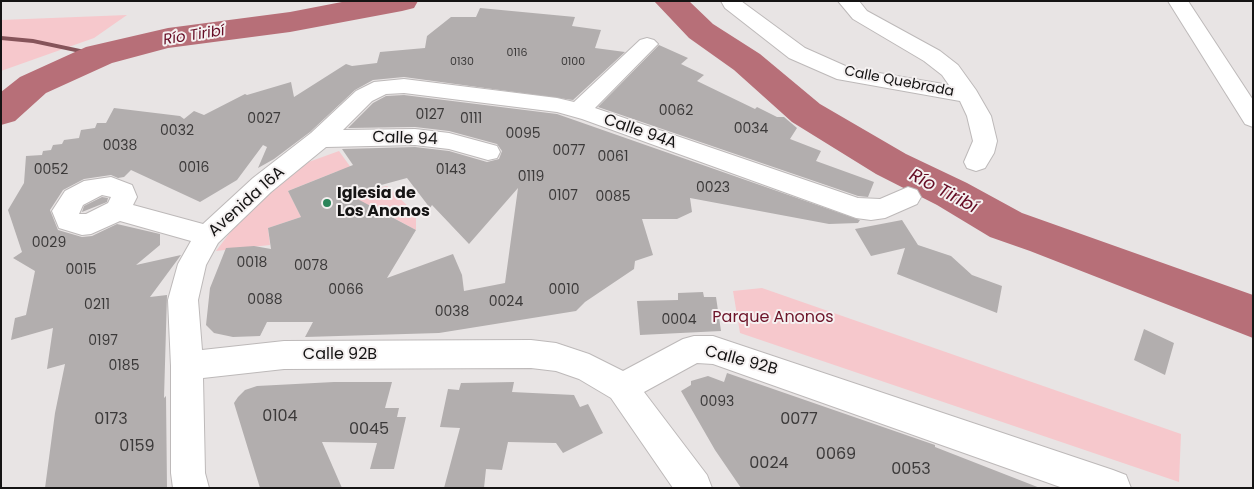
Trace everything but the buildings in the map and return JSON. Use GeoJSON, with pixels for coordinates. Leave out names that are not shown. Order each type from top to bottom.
{"type":"FeatureCollection","features":[{"type":"Feature","properties":{"kind":"street","name":"Calle Quebrada"},"geometry":{"type":"LineString","coordinates":[[731,1],[732,4],[797,53],[845,74],[968,95]]}},
{"type":"Feature","properties":{"kind":"street"},"geometry":{"type":"LineString","coordinates":[[848,1],[860,15],[942,62],[968,95],[979,116],[985,141],[982,153],[976,162]]}},
{"type":"Feature","properties":{"kind":"street"},"geometry":{"type":"LineString","coordinates":[[1178,1],[1253,119]]}},
{"type":"Feature","properties":{"kind":"street"},"geometry":{"type":"LineString","coordinates":[[578,111],[647,44]]}},
{"type":"Feature","properties":{"kind":"street","name":"Calle 94A"},"geometry":{"type":"LineString","coordinates":[[364,96],[382,87],[404,86],[514,98],[578,111],[856,208],[872,210],[885,208],[908,197]]}},
{"type":"Feature","properties":{"kind":"street","name":"Avenida 16A"},"geometry":{"type":"LineString","coordinates":[[191,488],[188,473],[187,366],[183,300],[192,264],[208,236],[262,185],[320,139],[364,96]]}},
{"type":"Feature","properties":{"kind":"street","name":"Calle 94"},"geometry":{"type":"LineString","coordinates":[[320,139],[415,137],[450,141],[488,152]]}},
{"type":"Feature","properties":{"kind":"street"},"geometry":{"type":"LineString","coordinates":[[118,210],[208,236]]}},
{"type":"Feature","properties":{"kind":"street","name":"Calle 92B"},"geometry":{"type":"LineString","coordinates":[[187,366],[284,355],[531,354],[556,357],[589,368],[622,388],[694,349],[713,350],[1113,488]]}},
{"type":"Feature","properties":{"kind":"street"},"geometry":{"type":"LineString","coordinates":[[622,388],[694,488]]}},
{"type":"Feature","properties":{"kind":"green space"},"geometry":{"type":"Polygon","coordinates":[[[127,15],[94,38],[1,71],[1,20],[127,15]]]}},
{"type":"Feature","properties":{"kind":"green space"},"geometry":{"type":"Polygon","coordinates":[[[339,151],[367,190],[387,186],[416,214],[416,230],[388,215],[373,224],[338,171],[288,191],[301,217],[268,228],[270,245],[216,251],[244,214],[303,164],[339,151]]]}},
{"type":"Feature","properties":{"kind":"green space","name":"Parque Anonos"},"geometry":{"type":"Polygon","coordinates":[[[762,288],[1181,434],[1179,482],[740,333],[733,291],[762,288]]]}},
{"type":"Feature","properties":{"kind":"waterway","name":"Río Tiribí"},"geometry":{"type":"LineString","coordinates":[[1,112],[33,85],[99,55],[168,38],[290,22],[402,1]]}},
{"type":"Feature","properties":{"kind":"waterway","name":"Río Tiribí"},"geometry":{"type":"LineString","coordinates":[[670,1],[701,31],[747,62],[806,113],[891,164],[952,194],[1006,225],[1046,238],[1253,317]]}},
{"type":"Feature","properties":{"kind":"waterway"},"geometry":{"type":"LineString","coordinates":[[1,38],[33,41],[99,55]]}},
{"type":"Feature","properties":{"kind":"place","name":"Iglesia de Los Anonos"},"geometry":{"type":"Point","coordinates":[327,203]}}]}
